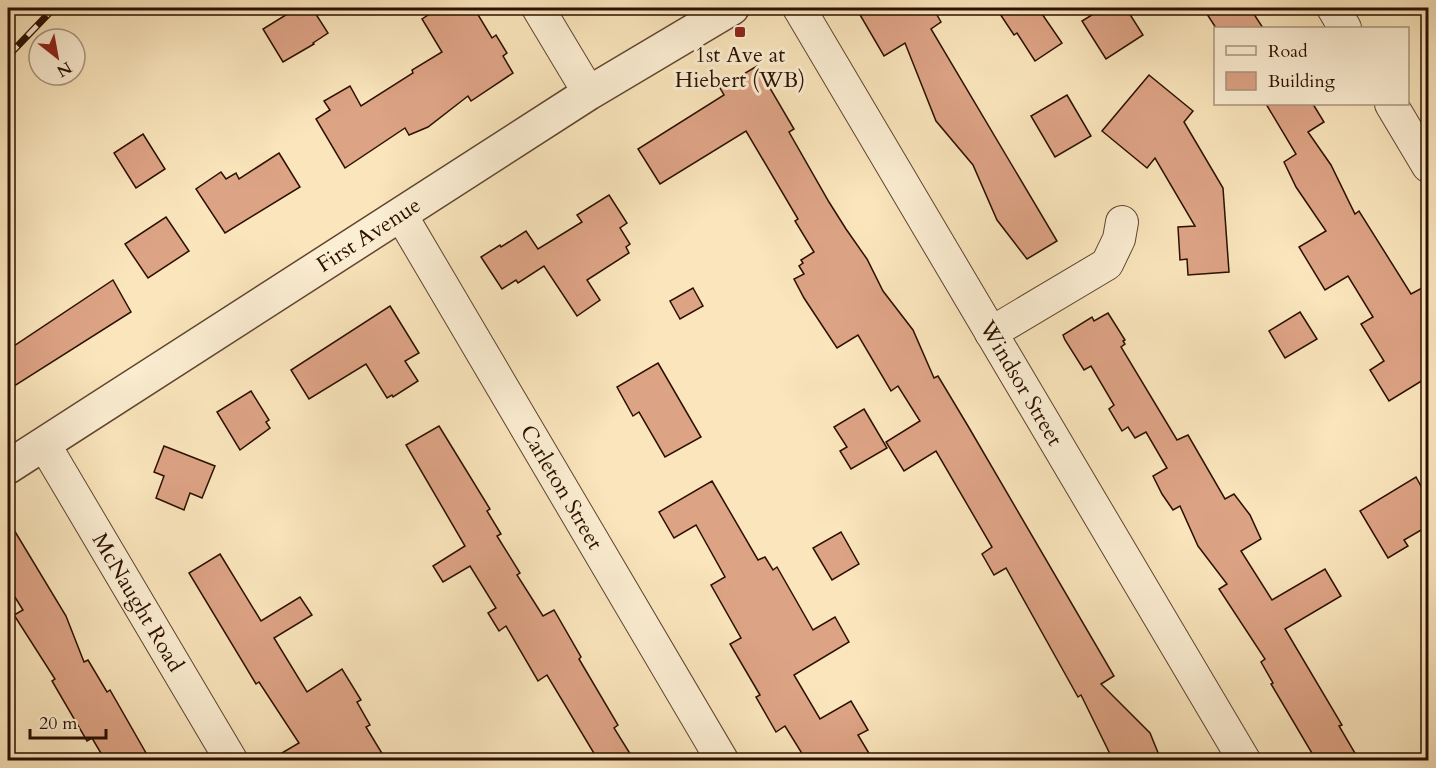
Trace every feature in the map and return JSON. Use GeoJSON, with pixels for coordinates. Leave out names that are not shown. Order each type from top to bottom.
{"type":"FeatureCollection","features":[{"type":"Feature","properties":{"kind":"street"},"geometry":{"type":"LineString","coordinates":[[538,8],[589,93]]}},
{"type":"Feature","properties":{"kind":"street","name":"First Avenue"},"geometry":{"type":"LineString","coordinates":[[8,467],[589,93],[732,8]]}},
{"type":"Feature","properties":{"kind":"street","name":"Windsor Street"},"geometry":{"type":"LineString","coordinates":[[799,8],[1244,760]]}},
{"type":"Feature","properties":{"kind":"street"},"geometry":{"type":"LineString","coordinates":[[1333,8],[1344,27]]}},
{"type":"Feature","properties":{"kind":"street"},"geometry":{"type":"LineString","coordinates":[[1392,105],[1428,166]]}},
{"type":"Feature","properties":{"kind":"street","name":"Carleton Street"},"geometry":{"type":"LineString","coordinates":[[401,215],[722,760]]}},
{"type":"Feature","properties":{"kind":"street"},"geometry":{"type":"LineString","coordinates":[[992,333],[1107,264],[1119,240],[1122,222]]}},
{"type":"Feature","properties":{"kind":"street","name":"McNaught Road"},"geometry":{"type":"LineString","coordinates":[[44,444],[231,760]]}},
{"type":"Feature","properties":{"kind":"building"},"geometry":{"type":"Polygon","coordinates":[[[297,8],[312,8],[328,33],[283,62],[263,29],[297,8]]]}},
{"type":"Feature","properties":{"kind":"building"},"geometry":{"type":"Polygon","coordinates":[[[424,8],[474,8],[492,38],[496,35],[507,53],[503,56],[513,73],[471,101],[468,96],[428,127],[409,135],[405,128],[345,168],[316,119],[330,110],[324,101],[350,86],[361,106],[442,52],[422,19],[428,15],[424,8]]]}},
{"type":"Feature","properties":{"kind":"building"},"geometry":{"type":"Polygon","coordinates":[[[856,8],[933,8],[941,22],[931,29],[1057,241],[1027,259],[997,220],[973,165],[936,121],[905,43],[884,56],[856,8]]]}},
{"type":"Feature","properties":{"kind":"building"},"geometry":{"type":"Polygon","coordinates":[[[996,8],[1038,8],[1062,43],[1035,61],[1017,33],[1014,35],[996,8]]]}},
{"type":"Feature","properties":{"kind":"building"},"geometry":{"type":"Polygon","coordinates":[[[1103,8],[1126,8],[1143,35],[1106,59],[1082,21],[1103,8]]]}},
{"type":"Feature","properties":{"kind":"building"},"geometry":{"type":"Polygon","coordinates":[[[1203,8],[1250,8],[1262,27],[1215,27],[1203,8]]]}},
{"type":"Feature","properties":{"kind":"building"},"geometry":{"type":"Polygon","coordinates":[[[757,66],[794,129],[789,132],[829,202],[867,259],[883,291],[913,330],[934,378],[938,376],[1114,676],[1101,684],[1150,733],[1161,760],[1113,760],[1081,695],[1078,697],[1006,568],[994,575],[982,554],[992,547],[936,451],[904,471],[886,442],[920,421],[898,386],[891,391],[858,335],[837,348],[804,298],[794,279],[804,274],[799,266],[803,263],[801,260],[814,252],[795,221],[798,219],[746,131],[660,184],[638,149],[724,95],[720,88],[757,66]]]}},
{"type":"Feature","properties":{"kind":"building"},"geometry":{"type":"Polygon","coordinates":[[[1149,75],[1193,111],[1184,122],[1223,188],[1229,272],[1188,275],[1187,259],[1180,260],[1178,227],[1195,226],[1155,158],[1147,168],[1102,131],[1149,75]]]}},
{"type":"Feature","properties":{"kind":"building"},"geometry":{"type":"Polygon","coordinates":[[[1067,95],[1091,136],[1055,157],[1031,116],[1067,95]]]}},
{"type":"Feature","properties":{"kind":"building"},"geometry":{"type":"Polygon","coordinates":[[[1267,105],[1314,105],[1324,122],[1308,132],[1331,165],[1355,214],[1359,211],[1411,294],[1422,288],[1428,299],[1428,377],[1389,401],[1370,370],[1384,361],[1361,324],[1373,317],[1348,276],[1325,290],[1299,247],[1326,231],[1296,187],[1284,162],[1296,154],[1267,105]]]}},
{"type":"Feature","properties":{"kind":"building"},"geometry":{"type":"Polygon","coordinates":[[[143,134],[165,169],[136,188],[114,153],[143,134]]]}},
{"type":"Feature","properties":{"kind":"building"},"geometry":{"type":"Polygon","coordinates":[[[279,153],[300,187],[225,233],[196,189],[221,172],[226,179],[236,173],[239,179],[279,153]]]}},
{"type":"Feature","properties":{"kind":"building"},"geometry":{"type":"Polygon","coordinates":[[[609,195],[627,223],[620,228],[630,244],[626,247],[629,253],[587,280],[600,300],[577,316],[544,266],[518,283],[516,280],[502,289],[481,257],[526,231],[538,249],[582,222],[577,215],[609,195]]]}},
{"type":"Feature","properties":{"kind":"building"},"geometry":{"type":"Polygon","coordinates":[[[166,217],[189,251],[148,278],[125,244],[166,217]]]}},
{"type":"Feature","properties":{"kind":"building"},"geometry":{"type":"Polygon","coordinates":[[[113,280],[131,312],[8,390],[8,350],[113,280]]]}},
{"type":"Feature","properties":{"kind":"building"},"geometry":{"type":"Polygon","coordinates":[[[693,288],[703,306],[680,319],[670,301],[693,288]]]}},
{"type":"Feature","properties":{"kind":"building"},"geometry":{"type":"Polygon","coordinates":[[[390,306],[419,353],[405,361],[418,381],[393,397],[392,395],[387,398],[366,364],[309,399],[291,370],[390,306]]]}},
{"type":"Feature","properties":{"kind":"building"},"geometry":{"type":"Polygon","coordinates":[[[1300,312],[1317,339],[1285,358],[1269,331],[1300,312]]]}},
{"type":"Feature","properties":{"kind":"building"},"geometry":{"type":"Polygon","coordinates":[[[1108,313],[1125,340],[1123,341],[1125,344],[1121,347],[1177,440],[1188,435],[1225,499],[1234,494],[1250,515],[1261,539],[1241,551],[1272,600],[1325,569],[1341,596],[1285,629],[1342,725],[1339,726],[1359,760],[1316,760],[1271,684],[1273,683],[1261,662],[1265,659],[1219,589],[1227,584],[1198,546],[1180,506],[1173,510],[1162,494],[1153,476],[1167,468],[1146,432],[1135,438],[1128,427],[1122,431],[1109,409],[1114,405],[1091,366],[1084,370],[1065,340],[1063,335],[1092,317],[1094,321],[1108,313]]]}},
{"type":"Feature","properties":{"kind":"building"},"geometry":{"type":"Polygon","coordinates":[[[658,363],[701,437],[665,457],[639,412],[633,416],[617,387],[658,363]]]}},
{"type":"Feature","properties":{"kind":"building"},"geometry":{"type":"Polygon","coordinates":[[[251,391],[269,420],[266,422],[270,428],[240,450],[217,412],[251,391]]]}},
{"type":"Feature","properties":{"kind":"building"},"geometry":{"type":"Polygon","coordinates":[[[864,409],[887,448],[851,469],[840,451],[847,447],[834,427],[864,409]]]}},
{"type":"Feature","properties":{"kind":"building"},"geometry":{"type":"Polygon","coordinates":[[[439,426],[490,509],[487,511],[501,534],[497,536],[520,573],[517,575],[543,616],[554,610],[581,657],[579,659],[618,725],[614,728],[634,760],[598,760],[547,675],[538,681],[506,626],[499,631],[488,613],[496,608],[470,566],[443,582],[433,566],[465,546],[406,445],[439,426]]]}},
{"type":"Feature","properties":{"kind":"building"},"geometry":{"type":"Polygon","coordinates":[[[164,446],[215,466],[202,498],[190,493],[184,510],[156,498],[164,476],[154,472],[164,446]]]}},
{"type":"Feature","properties":{"kind":"building"},"geometry":{"type":"Polygon","coordinates":[[[1416,477],[1428,499],[1428,526],[1404,540],[1408,546],[1388,558],[1360,511],[1416,477]]]}},
{"type":"Feature","properties":{"kind":"building"},"geometry":{"type":"Polygon","coordinates":[[[712,481],[758,560],[765,557],[773,570],[777,567],[813,630],[835,617],[849,642],[794,675],[820,719],[851,701],[868,730],[858,735],[873,760],[806,760],[785,726],[776,732],[756,697],[760,695],[730,644],[741,638],[711,585],[725,577],[696,525],[674,538],[659,512],[712,481]]]}},
{"type":"Feature","properties":{"kind":"building"},"geometry":{"type":"Polygon","coordinates":[[[8,520],[66,616],[84,662],[88,660],[107,692],[110,690],[150,760],[105,760],[92,738],[87,741],[52,681],[55,679],[14,615],[23,610],[8,586],[8,520]]]}},
{"type":"Feature","properties":{"kind":"building"},"geometry":{"type":"Polygon","coordinates":[[[841,532],[859,564],[832,580],[813,548],[841,532]]]}},
{"type":"Feature","properties":{"kind":"building"},"geometry":{"type":"Polygon","coordinates":[[[220,554],[261,621],[300,597],[312,615],[274,638],[307,692],[342,669],[361,700],[357,702],[370,725],[366,727],[386,760],[270,760],[299,743],[259,682],[256,684],[189,573],[220,554]]]}},
{"type":"Feature","properties":{"kind":"railway"},"geometry":{"type":"LineString","coordinates":[[8,56],[54,8]]}},
{"type":"Feature","properties":{"kind":"place","name":"1st Ave at Hiebert (WB)"},"geometry":{"type":"Point","coordinates":[740,32]}}]}
